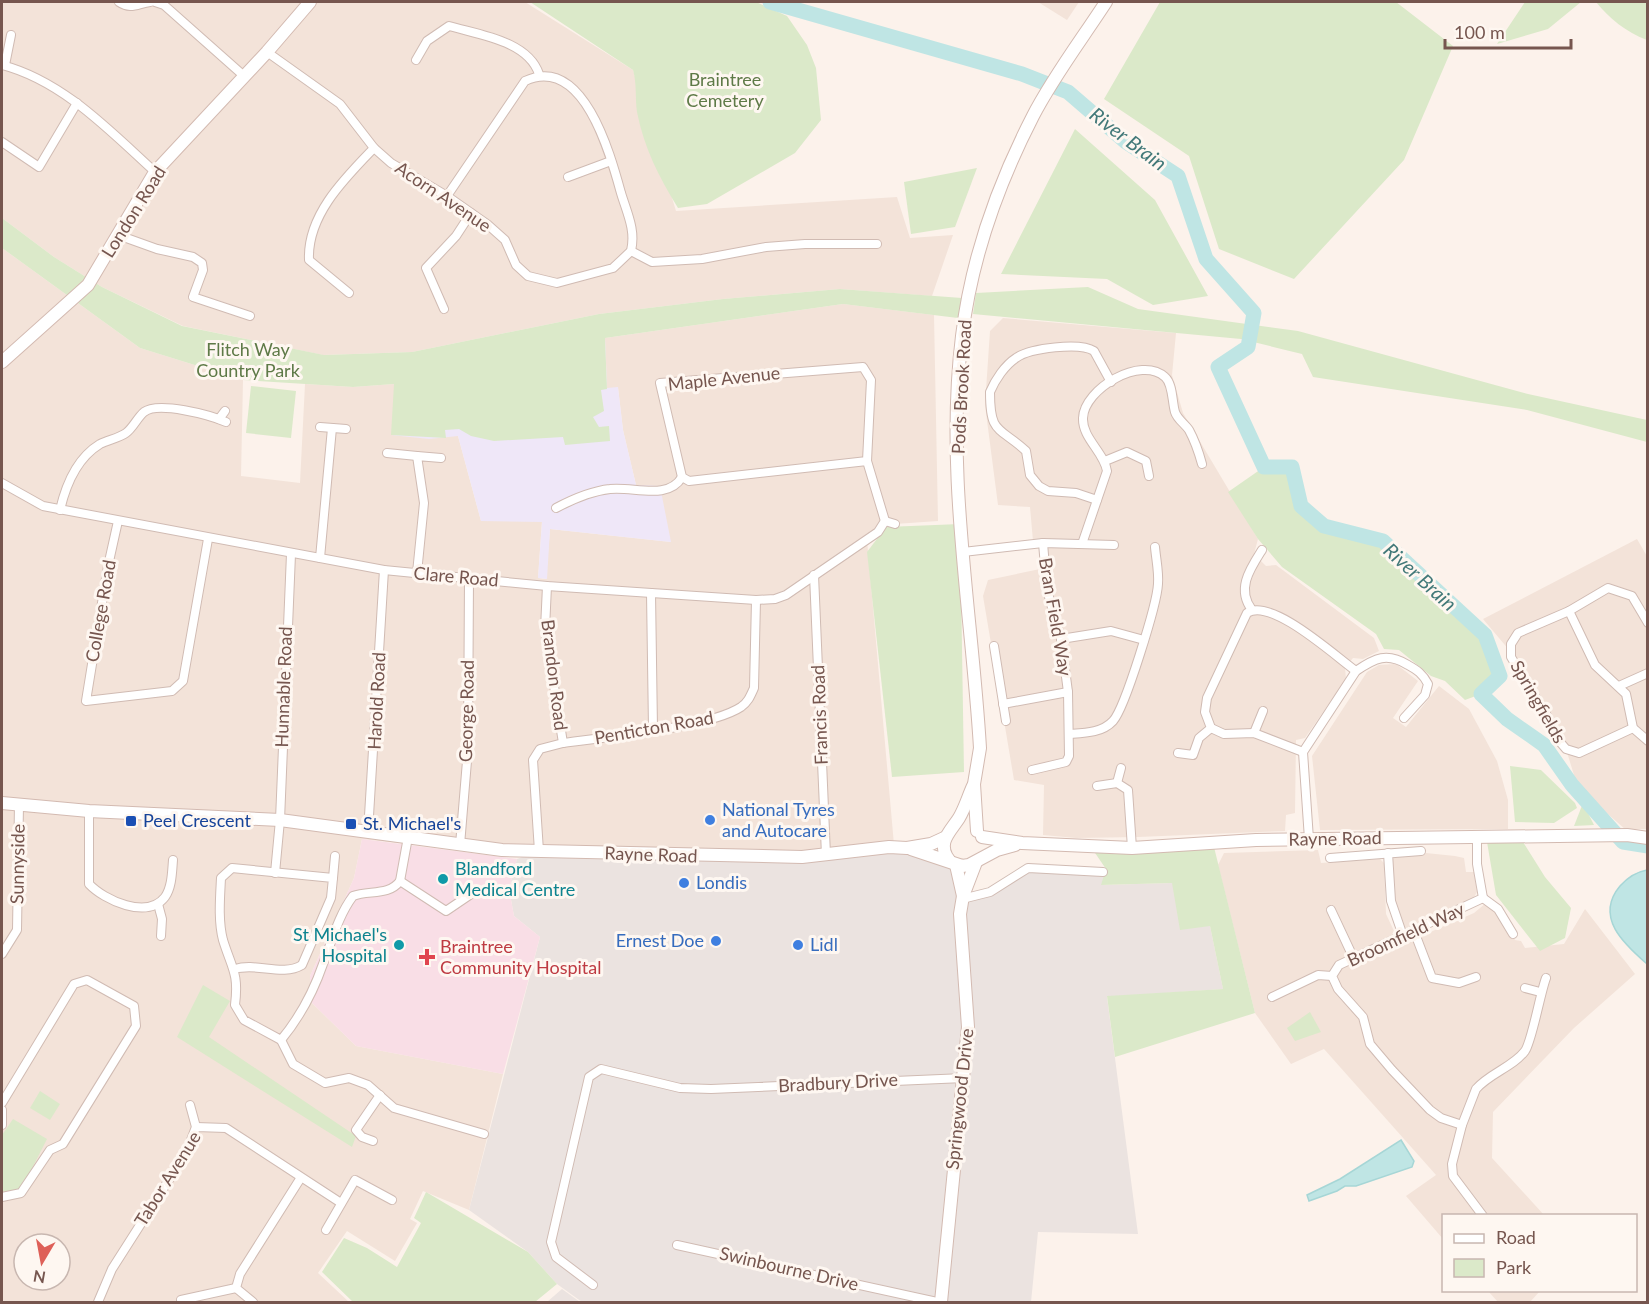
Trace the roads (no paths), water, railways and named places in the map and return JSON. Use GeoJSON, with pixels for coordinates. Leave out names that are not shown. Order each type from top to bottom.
{"type":"FeatureCollection","features":[{"type":"Feature","properties":{"kind":"main road","name":"London Road"},"geometry":{"type":"LineString","coordinates":[[2,362],[70,303],[95,275],[155,172],[267,52],[310,2]]}},
{"type":"Feature","properties":{"kind":"main road","name":"Pods Brook Road"},"geometry":{"type":"LineString","coordinates":[[974,783],[980,748],[963,552],[957,450],[961,337],[975,268],[1001,191],[1035,112],[1106,2]]}},
{"type":"Feature","properties":{"kind":"main road"},"geometry":{"type":"LineString","coordinates":[[974,783],[979,834],[983,850],[978,860]]}},
{"type":"Feature","properties":{"kind":"main road"},"geometry":{"type":"LineString","coordinates":[[952,862],[943,850],[947,834],[960,817],[974,783]]}},
{"type":"Feature","properties":{"kind":"main road","name":"Rayne Road"},"geometry":{"type":"LineString","coordinates":[[2,803],[89,811],[280,819],[460,845],[539,851],[744,858],[826,855],[878,848],[907,848],[931,844],[964,825],[979,834],[1022,843],[1132,848],[1309,839],[1603,836],[1647,838]]}},
{"type":"Feature","properties":{"kind":"main road","name":"Rayne Road"},"geometry":{"type":"LineString","coordinates":[[907,848],[969,865],[1022,843]]}},
{"type":"Feature","properties":{"kind":"main road","name":"Springwood Drive"},"geometry":{"type":"LineString","coordinates":[[939,1302],[968,1027],[967,984],[960,914],[962,898],[978,860]]}},
{"type":"Feature","properties":{"kind":"main road","name":"Springwood Drive"},"geometry":{"type":"LineString","coordinates":[[952,862],[962,898]]}},
{"type":"Feature","properties":{"kind":"street"},"geometry":{"type":"LineString","coordinates":[[119,2],[125,6],[134,7],[150,2]]}},
{"type":"Feature","properties":{"kind":"street"},"geometry":{"type":"LineString","coordinates":[[155,2],[164,5],[244,76]]}},
{"type":"Feature","properties":{"kind":"street"},"geometry":{"type":"LineString","coordinates":[[416,60],[427,41],[449,26],[521,50],[535,63],[539,74]]}},
{"type":"Feature","properties":{"kind":"street"},"geometry":{"type":"LineString","coordinates":[[11,35],[3,65],[27,74],[77,103],[155,172]]}},
{"type":"Feature","properties":{"kind":"street","name":"Acorn Avenue"},"geometry":{"type":"LineString","coordinates":[[267,52],[340,104],[374,148],[391,163],[447,196],[505,240],[516,265],[528,276],[544,282],[557,283],[613,267],[632,251]]}},
{"type":"Feature","properties":{"kind":"street"},"geometry":{"type":"LineString","coordinates":[[447,196],[516,92],[525,81],[539,74],[558,78],[574,90],[589,108],[611,161],[633,232],[632,251],[652,262],[702,259],[786,245],[877,244]]}},
{"type":"Feature","properties":{"kind":"street"},"geometry":{"type":"LineString","coordinates":[[2,142],[39,166],[77,103]]}},
{"type":"Feature","properties":{"kind":"street"},"geometry":{"type":"LineString","coordinates":[[349,293],[309,260],[309,247],[321,213],[349,174],[374,148]]}},
{"type":"Feature","properties":{"kind":"street"},"geometry":{"type":"LineString","coordinates":[[568,177],[611,161]]}},
{"type":"Feature","properties":{"kind":"street"},"geometry":{"type":"LineString","coordinates":[[444,309],[426,268],[456,236],[471,213]]}},
{"type":"Feature","properties":{"kind":"street"},"geometry":{"type":"LineString","coordinates":[[118,235],[157,249],[193,257],[202,263],[203,270],[193,297],[250,316]]}},
{"type":"Feature","properties":{"kind":"street"},"geometry":{"type":"LineString","coordinates":[[1097,500],[1076,493],[1048,491],[1035,483],[1030,475],[1026,451],[1001,434],[991,418],[990,392],[1016,357],[1025,353],[1075,345],[1094,351],[1112,382]]}},
{"type":"Feature","properties":{"kind":"street","name":"Maple Avenue"},"geometry":{"type":"LineString","coordinates":[[682,477],[660,383],[863,367],[871,380],[867,461]]}},
{"type":"Feature","properties":{"kind":"street"},"geometry":{"type":"LineString","coordinates":[[1082,544],[1106,479],[1105,461],[1086,434],[1082,419],[1090,397],[1127,372],[1146,369],[1164,376],[1168,381],[1175,415],[1188,429],[1202,465]]}},
{"type":"Feature","properties":{"kind":"street"},"geometry":{"type":"LineString","coordinates":[[60,510],[66,486],[86,455],[104,442],[126,433],[145,411],[162,408],[223,417]]}},
{"type":"Feature","properties":{"kind":"street"},"geometry":{"type":"LineString","coordinates":[[320,427],[346,429]]}},
{"type":"Feature","properties":{"kind":"street"},"geometry":{"type":"LineString","coordinates":[[320,558],[332,428]]}},
{"type":"Feature","properties":{"kind":"street"},"geometry":{"type":"LineString","coordinates":[[1105,461],[1126,452],[1146,461],[1149,476]]}},
{"type":"Feature","properties":{"kind":"street"},"geometry":{"type":"LineString","coordinates":[[387,453],[441,458]]}},
{"type":"Feature","properties":{"kind":"street"},"geometry":{"type":"LineString","coordinates":[[417,456],[424,502],[417,573]]}},
{"type":"Feature","properties":{"kind":"street"},"geometry":{"type":"LineString","coordinates":[[556,508],[584,495],[612,488],[662,490],[674,486],[682,477],[698,482],[867,461],[885,521],[896,524]]}},
{"type":"Feature","properties":{"kind":"street","name":"Clare Road"},"geometry":{"type":"LineString","coordinates":[[2,483],[33,502],[60,510],[384,570],[547,586],[756,600],[775,600],[786,595],[878,532],[885,521]]}},
{"type":"Feature","properties":{"kind":"street","name":"College Road"},"geometry":{"type":"LineString","coordinates":[[118,521],[106,577],[87,701],[172,691],[183,681],[208,539]]}},
{"type":"Feature","properties":{"kind":"street"},"geometry":{"type":"LineString","coordinates":[[963,552],[1043,543],[1114,544]]}},
{"type":"Feature","properties":{"kind":"street","name":"Bran Field Way"},"geometry":{"type":"LineString","coordinates":[[1032,770],[1066,762],[1069,756],[1068,692],[1061,639],[1047,590],[1043,543]]}},
{"type":"Feature","properties":{"kind":"street"},"geometry":{"type":"LineString","coordinates":[[1069,734],[1094,732],[1113,721],[1155,611],[1159,583],[1155,547]]}},
{"type":"Feature","properties":{"kind":"street"},"geometry":{"type":"LineString","coordinates":[[1252,610],[1247,603],[1244,583],[1262,550]]}},
{"type":"Feature","properties":{"kind":"street","name":"Hunnable Road"},"geometry":{"type":"LineString","coordinates":[[275,873],[280,819],[291,554]]}},
{"type":"Feature","properties":{"kind":"street","name":"Harold Road"},"geometry":{"type":"LineString","coordinates":[[368,832],[384,570]]}},
{"type":"Feature","properties":{"kind":"street","name":"Francis Road"},"geometry":{"type":"LineString","coordinates":[[814,575],[826,855]]}},
{"type":"Feature","properties":{"kind":"street","name":"George Road"},"geometry":{"type":"LineString","coordinates":[[460,845],[468,749],[469,577]]}},
{"type":"Feature","properties":{"kind":"street","name":"Brandon Road"},"geometry":{"type":"LineString","coordinates":[[539,851],[532,760],[540,749],[563,743],[545,629],[547,586]]}},
{"type":"Feature","properties":{"kind":"street","name":"Springfields"},"geometry":{"type":"LineString","coordinates":[[1633,728],[1579,753],[1566,749],[1554,735],[1549,719],[1511,657],[1511,644],[1518,633],[1569,611],[1608,588],[1632,596],[1647,623]]}},
{"type":"Feature","properties":{"kind":"street"},"geometry":{"type":"LineString","coordinates":[[651,592],[653,729]]}},
{"type":"Feature","properties":{"kind":"street","name":"Penticton Road"},"geometry":{"type":"LineString","coordinates":[[563,743],[715,718],[749,701],[755,677],[756,600]]}},
{"type":"Feature","properties":{"kind":"street"},"geometry":{"type":"LineString","coordinates":[[1303,752],[1254,733],[1224,734],[1211,728],[1205,712],[1207,698],[1242,621],[1252,610],[1261,609],[1278,614],[1356,671]]}},
{"type":"Feature","properties":{"kind":"street"},"geometry":{"type":"LineString","coordinates":[[1569,611],[1595,666],[1626,694],[1633,728],[1647,741]]}},
{"type":"Feature","properties":{"kind":"street"},"geometry":{"type":"LineString","coordinates":[[1061,639],[1111,631],[1144,639]]}},
{"type":"Feature","properties":{"kind":"street"},"geometry":{"type":"LineString","coordinates":[[994,646],[1006,721]]}},
{"type":"Feature","properties":{"kind":"street"},"geometry":{"type":"LineString","coordinates":[[1309,839],[1303,752],[1356,671],[1374,658],[1389,656],[1421,673],[1428,684],[1425,695],[1404,718]]}},
{"type":"Feature","properties":{"kind":"street"},"geometry":{"type":"LineString","coordinates":[[1619,686],[1647,673]]}},
{"type":"Feature","properties":{"kind":"street"},"geometry":{"type":"LineString","coordinates":[[1003,704],[1068,692]]}},
{"type":"Feature","properties":{"kind":"street"},"geometry":{"type":"LineString","coordinates":[[1254,733],[1263,711]]}},
{"type":"Feature","properties":{"kind":"street"},"geometry":{"type":"LineString","coordinates":[[1178,753],[1193,754],[1199,738],[1211,728]]}},
{"type":"Feature","properties":{"kind":"street"},"geometry":{"type":"LineString","coordinates":[[1116,783],[1121,768]]}},
{"type":"Feature","properties":{"kind":"street"},"geometry":{"type":"LineString","coordinates":[[1097,786],[1116,783],[1128,790],[1132,848]]}},
{"type":"Feature","properties":{"kind":"street","name":"Sunnyside"},"geometry":{"type":"LineString","coordinates":[[2,954],[17,930],[19,804]]}},
{"type":"Feature","properties":{"kind":"street"},"geometry":{"type":"LineString","coordinates":[[89,811],[89,884],[98,893],[120,905],[158,904],[166,896],[170,885],[173,861]]}},
{"type":"Feature","properties":{"kind":"street"},"geometry":{"type":"LineString","coordinates":[[280,1041],[300,1017],[323,965],[333,934],[353,896],[365,891],[387,891],[400,881],[408,837]]}},
{"type":"Feature","properties":{"kind":"street","name":"Broomfield Way"},"geometry":{"type":"LineString","coordinates":[[1462,1125],[1441,1118],[1430,1110],[1392,1070],[1370,1044],[1363,1017],[1338,988],[1332,976],[1339,965],[1483,897],[1477,864],[1478,837]]}},
{"type":"Feature","properties":{"kind":"street"},"geometry":{"type":"LineString","coordinates":[[1330,858],[1421,851]]}},
{"type":"Feature","properties":{"kind":"street"},"geometry":{"type":"LineString","coordinates":[[1388,853],[1391,901],[1403,936]]}},
{"type":"Feature","properties":{"kind":"street"},"geometry":{"type":"LineString","coordinates":[[235,969],[244,966],[294,970],[303,965],[331,898],[335,856]]}},
{"type":"Feature","properties":{"kind":"street"},"geometry":{"type":"LineString","coordinates":[[962,898],[990,892],[1028,868],[1052,867],[1103,872]]}},
{"type":"Feature","properties":{"kind":"street"},"geometry":{"type":"LineString","coordinates":[[333,878],[232,868],[221,878],[220,907],[223,939],[238,983],[235,1005],[244,1020],[280,1041],[293,1064],[310,1075],[326,1083],[349,1078],[368,1085],[394,1108],[474,1127],[484,1134]]}},
{"type":"Feature","properties":{"kind":"street"},"geometry":{"type":"LineString","coordinates":[[400,881],[446,911],[474,892]]}},
{"type":"Feature","properties":{"kind":"street"},"geometry":{"type":"LineString","coordinates":[[1483,897],[1498,909],[1513,934]]}},
{"type":"Feature","properties":{"kind":"street"},"geometry":{"type":"LineString","coordinates":[[158,904],[162,919],[161,936]]}},
{"type":"Feature","properties":{"kind":"street"},"geometry":{"type":"LineString","coordinates":[[1331,910],[1354,959]]}},
{"type":"Feature","properties":{"kind":"street"},"geometry":{"type":"LineString","coordinates":[[1414,931],[1432,978],[1459,983],[1476,977]]}},
{"type":"Feature","properties":{"kind":"street"},"geometry":{"type":"LineString","coordinates":[[1272,997],[1318,975],[1332,976]]}},
{"type":"Feature","properties":{"kind":"street"},"geometry":{"type":"LineString","coordinates":[[1482,1214],[1453,1176],[1453,1154],[1476,1089],[1525,1052],[1530,1042],[1540,992],[1546,978]]}},
{"type":"Feature","properties":{"kind":"street"},"geometry":{"type":"LineString","coordinates":[[2,1103],[74,984],[87,980],[134,1006],[136,1026],[63,1144],[50,1150],[21,1193],[2,1197]]}},
{"type":"Feature","properties":{"kind":"street"},"geometry":{"type":"LineString","coordinates":[[1525,988],[1540,992]]}},
{"type":"Feature","properties":{"kind":"street","name":"Bradbury Drive"},"geometry":{"type":"LineString","coordinates":[[593,1285],[556,1257],[551,1242],[590,1077],[601,1069],[680,1088],[711,1089],[964,1078]]}},
{"type":"Feature","properties":{"kind":"street"},"geometry":{"type":"LineString","coordinates":[[373,1141],[362,1137],[356,1130],[380,1095]]}},
{"type":"Feature","properties":{"kind":"street"},"geometry":{"type":"LineString","coordinates":[[190,1105],[196,1127]]}},
{"type":"Feature","properties":{"kind":"street"},"geometry":{"type":"LineString","coordinates":[[2,1110],[2,1125]]}},
{"type":"Feature","properties":{"kind":"street","name":"Tabor Avenue"},"geometry":{"type":"LineString","coordinates":[[98,1302],[112,1269],[186,1153],[196,1127],[226,1128],[300,1179],[341,1203]]}},
{"type":"Feature","properties":{"kind":"street"},"geometry":{"type":"LineString","coordinates":[[236,1288],[240,1274],[258,1243],[300,1179]]}},
{"type":"Feature","properties":{"kind":"street"},"geometry":{"type":"LineString","coordinates":[[326,1230],[356,1180],[392,1200]]}},
{"type":"Feature","properties":{"kind":"street","name":"Swinbourne Drive"},"geometry":{"type":"LineString","coordinates":[[677,1245],[939,1302]]}},
{"type":"Feature","properties":{"kind":"street"},"geometry":{"type":"LineString","coordinates":[[181,1300],[236,1288]]}},
{"type":"Feature","properties":{"kind":"street"},"geometry":{"type":"LineString","coordinates":[[236,1288],[253,1302]]}},
{"type":"Feature","properties":{"kind":"water"},"geometry":{"type":"Polygon","coordinates":[[[1648,870],[1647,964],[1621,939],[1611,919],[1610,908],[1613,897],[1623,883],[1636,874],[1648,870]]]}},
{"type":"Feature","properties":{"kind":"water"},"geometry":{"type":"Polygon","coordinates":[[[1401,1140],[1414,1161],[1412,1167],[1356,1186],[1345,1186],[1309,1201],[1307,1195],[1340,1179],[1401,1140]]]}},
{"type":"Feature","properties":{"kind":"waterway","name":"River Brain"},"geometry":{"type":"LineString","coordinates":[[770,2],[1022,74],[1068,92],[1126,142],[1178,176],[1206,259],[1254,313],[1248,347],[1218,367],[1264,467],[1292,467],[1301,506],[1324,526],[1383,541],[1485,635],[1500,676],[1481,694],[1507,719],[1544,745],[1572,785],[1623,842],[1648,846]]}},
{"type":"Feature","properties":{"kind":"place","name":"National Tyres and Autocare"},"geometry":{"type":"Point","coordinates":[710,820]}},
{"type":"Feature","properties":{"kind":"place","name":"Peel Crescent"},"geometry":{"type":"Point","coordinates":[131,821]}},
{"type":"Feature","properties":{"kind":"place","name":"St. Michael's"},"geometry":{"type":"Point","coordinates":[351,824]}},
{"type":"Feature","properties":{"kind":"place","name":"Blandford Medical Centre"},"geometry":{"type":"Point","coordinates":[443,879]}},
{"type":"Feature","properties":{"kind":"place","name":"Londis"},"geometry":{"type":"Point","coordinates":[684,883]}},
{"type":"Feature","properties":{"kind":"place","name":"Ernest Doe"},"geometry":{"type":"Point","coordinates":[716,941]}},
{"type":"Feature","properties":{"kind":"place","name":"St Michael's Hospital"},"geometry":{"type":"Point","coordinates":[399,945]}},
{"type":"Feature","properties":{"kind":"place","name":"Lidl"},"geometry":{"type":"Point","coordinates":[798,945]}},
{"type":"Feature","properties":{"kind":"place","name":"Braintree Community Hospital"},"geometry":{"type":"Point","coordinates":[427,957]}},
{"type":"Feature","properties":{"kind":"park label","name":"Braintree Cemetery"},"geometry":{"type":"Point","coordinates":[725,90]}},
{"type":"Feature","properties":{"kind":"park label","name":"Flitch Way Country Park"},"geometry":{"type":"Point","coordinates":[248,360]}}]}
